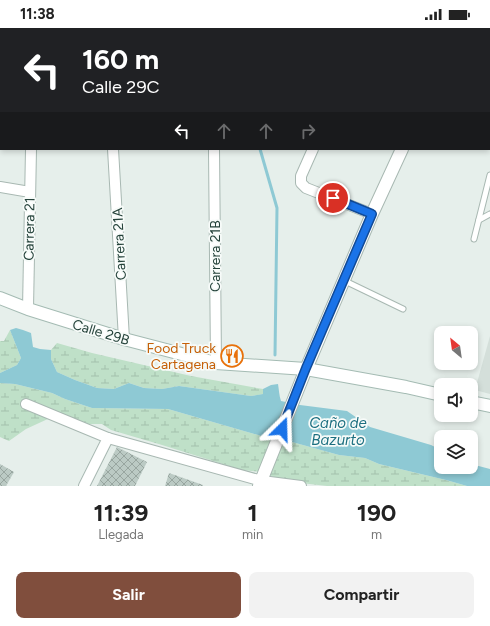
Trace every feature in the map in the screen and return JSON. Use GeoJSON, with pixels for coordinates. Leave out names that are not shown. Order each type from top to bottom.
{"type":"FeatureCollection","features":[{"type":"Feature","properties":{"kind":"main road"},"geometry":{"type":"LineString","coordinates":[[262,479],[306,368],[372,214],[402,150]]}},
{"type":"Feature","properties":{"kind":"main road","name":"Calle 29B"},"geometry":{"type":"LineString","coordinates":[[0,298],[28,309],[124,339],[216,363],[306,368],[434,393]]}},
{"type":"Feature","properties":{"kind":"main road"},"geometry":{"type":"LineString","coordinates":[[478,403],[490,406]]}},
{"type":"Feature","properties":{"kind":"street","name":"Carrera 21"},"geometry":{"type":"LineString","coordinates":[[28,309],[30,150]]}},
{"type":"Feature","properties":{"kind":"street","name":"Carrera 21A"},"geometry":{"type":"LineString","coordinates":[[114,150],[124,339]]}},
{"type":"Feature","properties":{"kind":"street","name":"Carrera 21B"},"geometry":{"type":"LineString","coordinates":[[214,150],[216,363]]}},
{"type":"Feature","properties":{"kind":"street"},"geometry":{"type":"LineString","coordinates":[[313,150],[301,176],[301,183],[306,188],[372,214]]}},
{"type":"Feature","properties":{"kind":"street"},"geometry":{"type":"LineString","coordinates":[[0,187],[30,192]]}},
{"type":"Feature","properties":{"kind":"street"},"geometry":{"type":"LineString","coordinates":[[26,404],[108,438],[262,479],[301,486]]}},
{"type":"Feature","properties":{"kind":"street"},"geometry":{"type":"LineString","coordinates":[[84,486],[108,438]]}},
{"type":"Feature","properties":{"kind":"lane"},"geometry":{"type":"LineString","coordinates":[[474,239],[490,175]]}},
{"type":"Feature","properties":{"kind":"lane"},"geometry":{"type":"LineString","coordinates":[[479,220],[490,214]]}},
{"type":"Feature","properties":{"kind":"lane"},"geometry":{"type":"LineString","coordinates":[[344,280],[403,309]]}},
{"type":"Feature","properties":{"kind":"shaded area"},"geometry":{"type":"Polygon","coordinates":[[[490,336],[490,394],[478,391],[478,379],[490,336]]]}},
{"type":"Feature","properties":{"kind":"green space"},"geometry":{"type":"Polygon","coordinates":[[[10,330],[21,358],[17,365],[0,373],[0,341],[4,341],[10,330]]]}},
{"type":"Feature","properties":{"kind":"green space"},"geometry":{"type":"Polygon","coordinates":[[[57,343],[92,353],[191,376],[263,389],[264,394],[251,396],[179,386],[162,389],[144,388],[129,383],[114,389],[97,388],[57,372],[51,359],[51,350],[57,343]]]}},
{"type":"Feature","properties":{"kind":"green space"},"geometry":{"type":"Polygon","coordinates":[[[0,383],[15,384],[52,393],[92,408],[168,409],[265,437],[292,442],[339,455],[365,458],[379,464],[467,486],[327,486],[292,482],[278,479],[262,472],[242,470],[111,430],[102,424],[77,426],[50,418],[26,429],[9,441],[0,437],[0,383]]]}},
{"type":"Feature","properties":{"kind":"water","name":"Caño de Bazurto"},"geometry":{"type":"Polygon","coordinates":[[[16,328],[31,333],[33,347],[51,350],[51,359],[57,372],[97,388],[114,389],[129,383],[144,388],[162,389],[179,386],[251,396],[263,394],[263,389],[271,385],[278,384],[281,401],[347,411],[370,427],[434,446],[434,474],[478,474],[478,466],[490,469],[490,486],[467,486],[379,464],[365,458],[339,455],[292,442],[265,437],[168,409],[92,408],[52,393],[15,384],[0,383],[0,373],[17,365],[21,358],[10,330],[16,328]]]}},
{"type":"Feature","properties":{"kind":"building"},"geometry":{"type":"Polygon","coordinates":[[[117,447],[147,462],[135,486],[97,486],[117,447]]]}},
{"type":"Feature","properties":{"kind":"building"},"geometry":{"type":"Polygon","coordinates":[[[0,464],[14,472],[6,486],[0,486],[0,464]]]}},
{"type":"Feature","properties":{"kind":"building"},"geometry":{"type":"Polygon","coordinates":[[[169,473],[203,485],[203,486],[165,486],[169,473]]]}},
{"type":"Feature","properties":{"kind":"waterway"},"geometry":{"type":"LineString","coordinates":[[260,150],[277,208],[275,355]]}},
{"type":"Feature","properties":{"kind":"place","name":"Food Truck Cartagena"},"geometry":{"type":"Point","coordinates":[232,356]}},
{"type":"Feature","properties":{"kind":"route"},"geometry":{"type":"LineString","coordinates":[[282,429],[306,368],[372,214],[333,198]]}}]}
